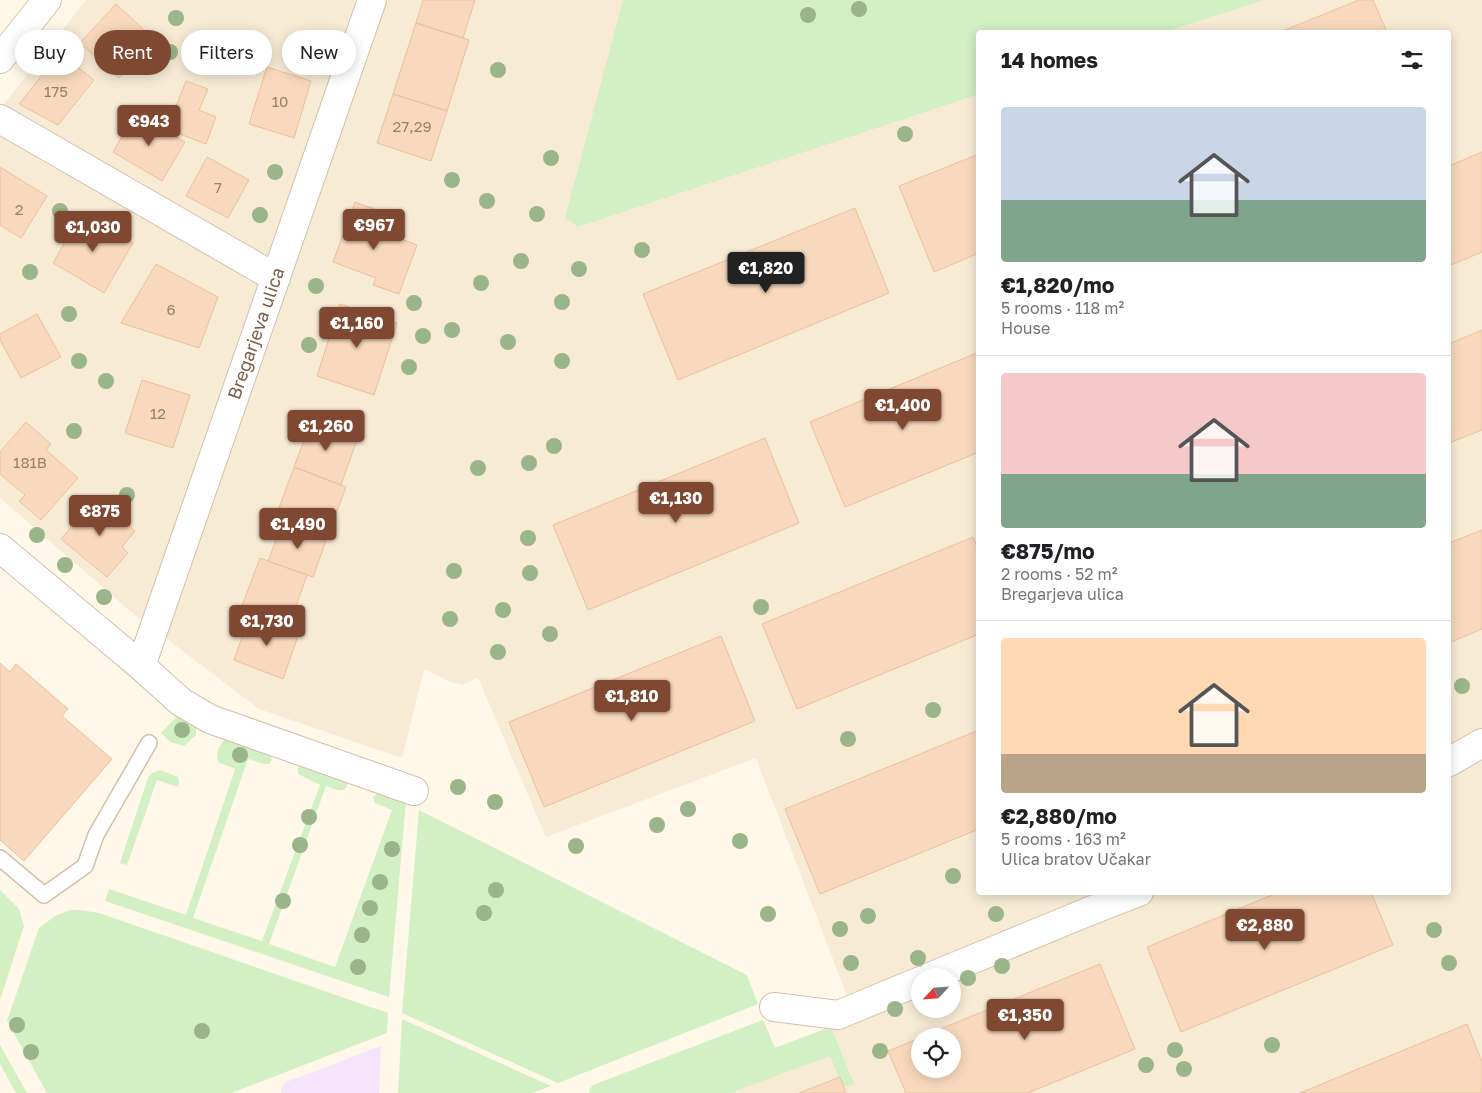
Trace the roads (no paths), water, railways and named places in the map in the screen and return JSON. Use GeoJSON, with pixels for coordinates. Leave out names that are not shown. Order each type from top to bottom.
{"type":"FeatureCollection","features":[{"type":"Feature","properties":{"kind":"street"},"geometry":{"type":"LineString","coordinates":[[0,59],[48,0]]}},
{"type":"Feature","properties":{"kind":"street","name":"Bregarjeva ulica"},"geometry":{"type":"LineString","coordinates":[[141,666],[372,0]]}},
{"type":"Feature","properties":{"kind":"street"},"geometry":{"type":"LineString","coordinates":[[0,118],[276,278]]}},
{"type":"Feature","properties":{"kind":"street"},"geometry":{"type":"LineString","coordinates":[[0,548],[181,702],[210,719],[414,791]]}},
{"type":"Feature","properties":{"kind":"street"},"geometry":{"type":"LineString","coordinates":[[1451,761],[1482,743]]}},
{"type":"Feature","properties":{"kind":"street"},"geometry":{"type":"LineString","coordinates":[[951,968],[1131,895]]}},
{"type":"Feature","properties":{"kind":"street"},"geometry":{"type":"LineString","coordinates":[[774,1007],[838,1015],[911,985]]}},
{"type":"Feature","properties":{"kind":"lane"},"geometry":{"type":"LineString","coordinates":[[0,858],[44,895],[85,866],[96,834],[149,744]]}}]}
